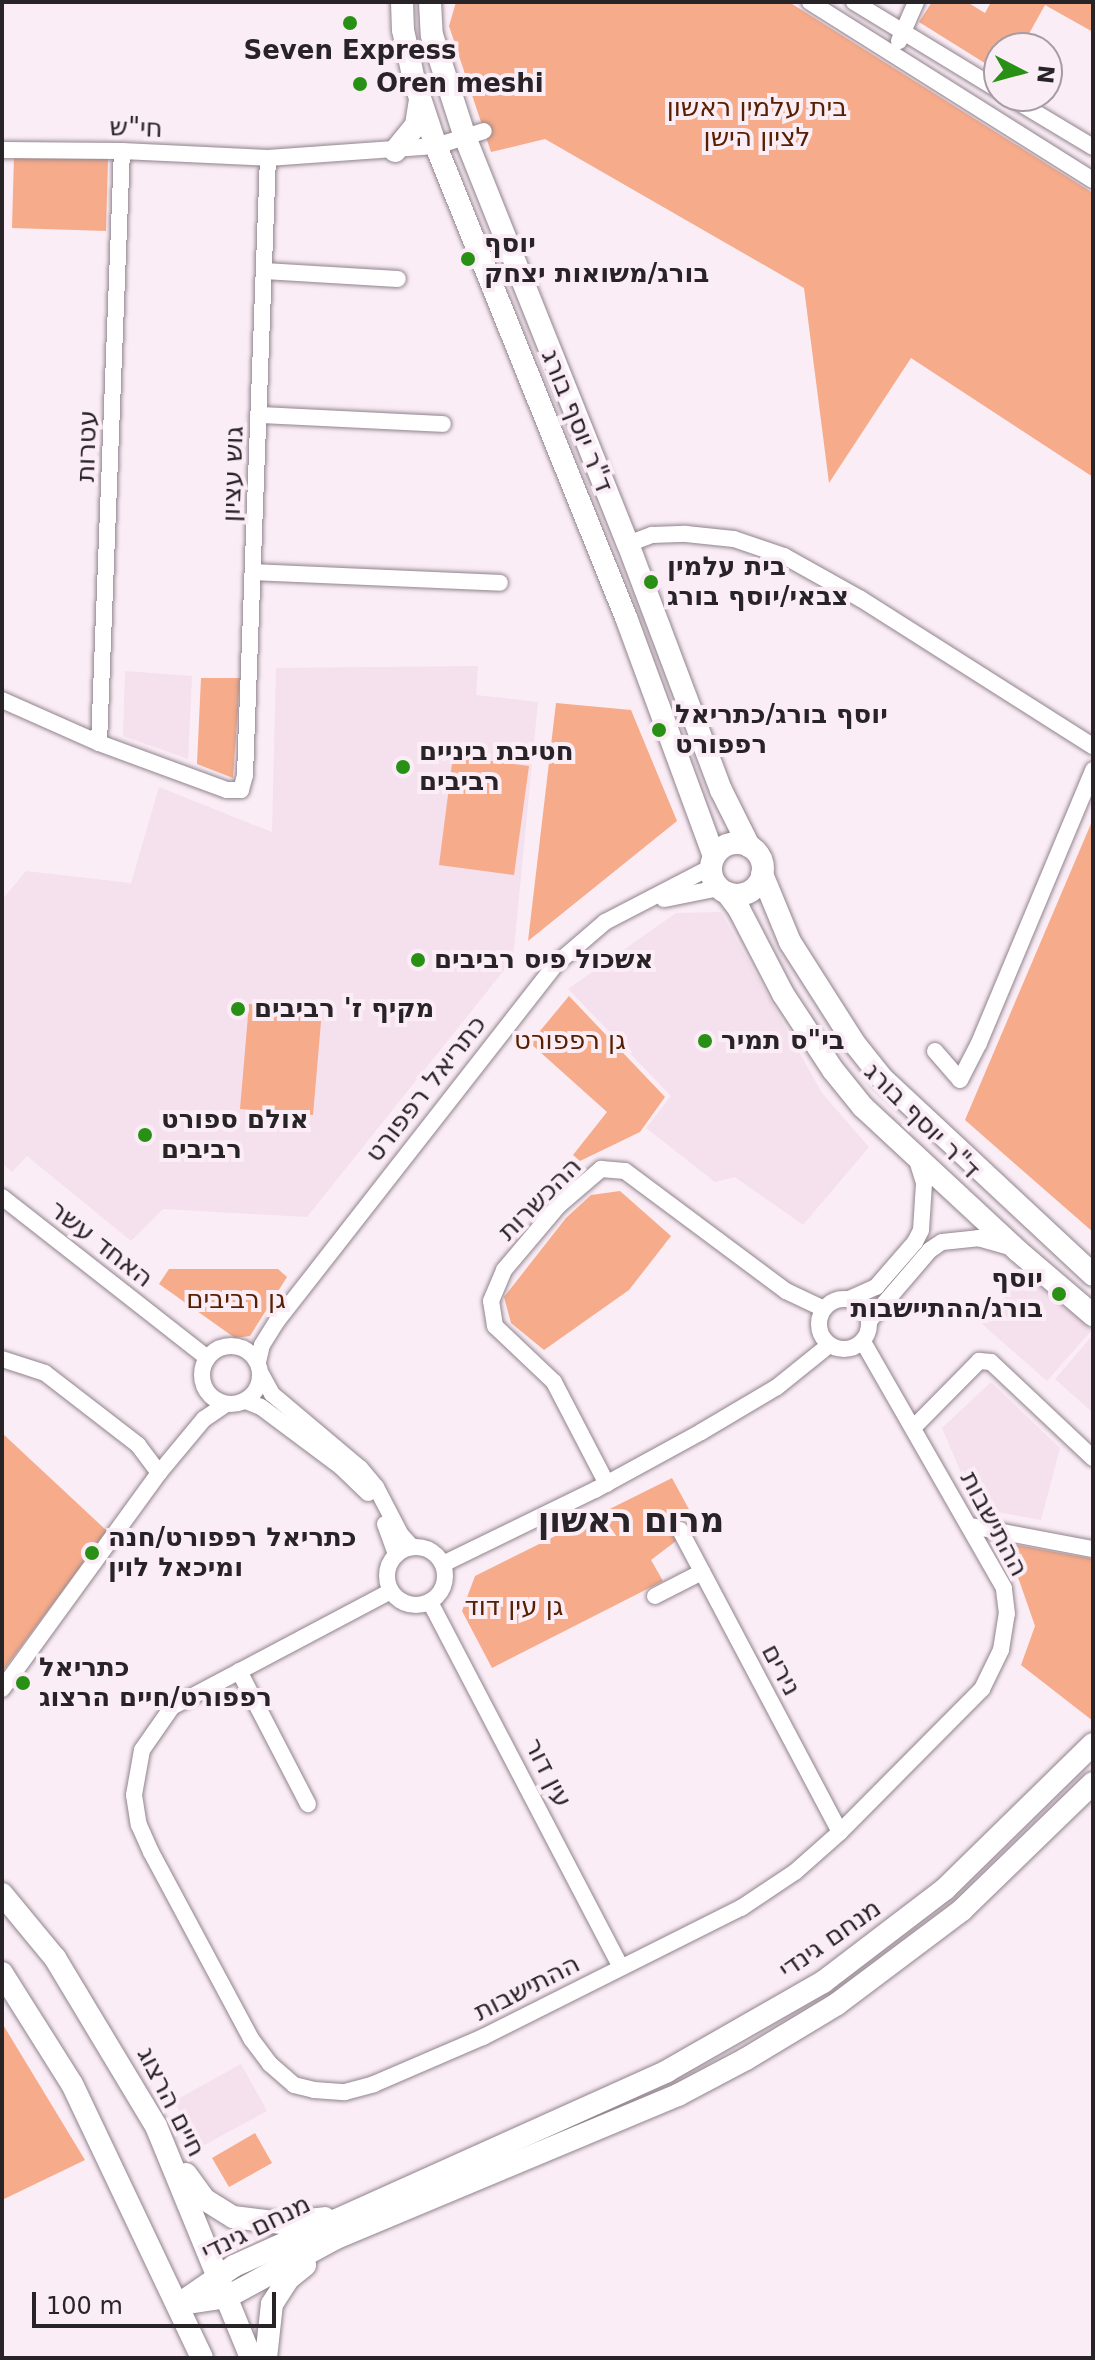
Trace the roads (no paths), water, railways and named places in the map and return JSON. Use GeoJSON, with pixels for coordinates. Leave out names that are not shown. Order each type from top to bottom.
{"type":"FeatureCollection","features":[{"type":"Feature","properties":{"kind":"main road","name":"ד\"ר יוסף בורג"},"geometry":{"type":"LineString","coordinates":[[402,2],[403,30],[436,146],[627,620],[718,876],[739,909],[783,994],[833,1070],[863,1107],[917,1160],[1093,1315]]}},
{"type":"Feature","properties":{"kind":"main road","name":"ד\"ר יוסף בורג"},"geometry":{"type":"LineString","coordinates":[[430,2],[432,35],[475,134],[721,790],[749,846]]}},
{"type":"Feature","properties":{"kind":"main road"},"geometry":{"type":"LineString","coordinates":[[432,35],[445,2]]}},
{"type":"Feature","properties":{"kind":"main road"},"geometry":{"type":"LineString","coordinates":[[395,151],[416,125],[420,96]]}},
{"type":"Feature","properties":{"kind":"main road"},"geometry":{"type":"LineString","coordinates":[[726,846],[749,846],[760,858],[762,874],[749,892],[718,876],[726,846]]}},
{"type":"Feature","properties":{"kind":"main road","name":"ד\"ר יוסף בורג"},"geometry":{"type":"LineString","coordinates":[[762,874],[790,942],[855,1044],[882,1078],[1093,1275]]}},
{"type":"Feature","properties":{"kind":"main road","name":"מנחם גינדי"},"geometry":{"type":"LineString","coordinates":[[179,2304],[218,2274],[667,2071],[823,1982],[945,1889],[1093,1744]]}},
{"type":"Feature","properties":{"kind":"main road","name":"מנחם גינדי"},"geometry":{"type":"LineString","coordinates":[[179,2304],[227,2297],[336,2238],[678,2095],[789,2034],[837,2004],[962,1910],[1093,1783]]}},
{"type":"Feature","properties":{"kind":"main road","name":"חיים הרצוג"},"geometry":{"type":"LineString","coordinates":[[2,1891],[55,1958],[156,2126],[251,2358]]}},
{"type":"Feature","properties":{"kind":"main road"},"geometry":{"type":"LineString","coordinates":[[2,1973],[72,2084],[202,2358]]}},
{"type":"Feature","properties":{"kind":"main road"},"geometry":{"type":"LineString","coordinates":[[156,2126],[204,2199],[233,2217],[282,2223],[346,2215]]}},
{"type":"Feature","properties":{"kind":"main road"},"geometry":{"type":"LineString","coordinates":[[266,2358],[268,2326],[277,2293],[288,2279],[336,2238]]}},
{"type":"Feature","properties":{"kind":"street"},"geometry":{"type":"LineString","coordinates":[[810,2],[1093,180]]}},
{"type":"Feature","properties":{"kind":"street"},"geometry":{"type":"LineString","coordinates":[[854,2],[983,80]]}},
{"type":"Feature","properties":{"kind":"street"},"geometry":{"type":"LineString","coordinates":[[894,54],[916,2]]}},
{"type":"Feature","properties":{"kind":"street"},"geometry":{"type":"LineString","coordinates":[[1035,112],[1093,147]]}},
{"type":"Feature","properties":{"kind":"street","name":"חי\"ש"},"geometry":{"type":"LineString","coordinates":[[2,150],[122,151],[268,158],[395,151],[436,146],[475,134]]}},
{"type":"Feature","properties":{"kind":"street","name":"עטרות"},"geometry":{"type":"LineString","coordinates":[[99,743],[122,151]]}},
{"type":"Feature","properties":{"kind":"street","name":"גוש עציון"},"geometry":{"type":"LineString","coordinates":[[99,743],[227,790],[241,790],[245,775],[268,158]]}},
{"type":"Feature","properties":{"kind":"street"},"geometry":{"type":"LineString","coordinates":[[264,271],[398,279]]}},
{"type":"Feature","properties":{"kind":"street"},"geometry":{"type":"LineString","coordinates":[[259,415],[443,424]]}},
{"type":"Feature","properties":{"kind":"street"},"geometry":{"type":"LineString","coordinates":[[628,544],[652,535],[686,534],[734,539],[784,556],[861,599],[1093,746]]}},
{"type":"Feature","properties":{"kind":"street"},"geometry":{"type":"LineString","coordinates":[[253,572],[500,583]]}},
{"type":"Feature","properties":{"kind":"street"},"geometry":{"type":"LineString","coordinates":[[2,700],[99,743]]}},
{"type":"Feature","properties":{"kind":"street"},"geometry":{"type":"LineString","coordinates":[[935,1051],[960,1080],[976,1051],[1093,770]]}},
{"type":"Feature","properties":{"kind":"street","name":"כתריאל רפפורט"},"geometry":{"type":"LineString","coordinates":[[244,1349],[269,1333],[555,965],[605,922],[718,876]]}},
{"type":"Feature","properties":{"kind":"street"},"geometry":{"type":"LineString","coordinates":[[917,1160],[924,1183],[921,1230],[915,1242],[876,1287],[849,1299],[835,1300],[824,1309],[820,1332],[829,1345],[850,1349],[863,1342],[870,1320],[930,1250],[942,1242],[978,1238],[1018,1251]]}},
{"type":"Feature","properties":{"kind":"street","name":"ההכשרות"},"geometry":{"type":"LineString","coordinates":[[607,1484],[554,1382],[495,1326],[491,1301],[504,1270],[558,1206],[601,1169],[625,1171],[786,1291],[824,1309]]}},
{"type":"Feature","properties":{"kind":"street","name":"האחד עשר"},"geometry":{"type":"LineString","coordinates":[[2,1197],[207,1358]]}},
{"type":"Feature","properties":{"kind":"street"},"geometry":{"type":"LineString","coordinates":[[849,1299],[863,1306],[870,1320]]}},
{"type":"Feature","properties":{"kind":"street","name":"כתריאל רפפורט"},"geometry":{"type":"LineString","coordinates":[[259,1368],[269,1333]]}},
{"type":"Feature","properties":{"kind":"street","name":"ההתישבות"},"geometry":{"type":"LineString","coordinates":[[391,1591],[172,1707],[142,1750],[134,1795],[151,1852],[240,2019],[270,2064],[294,2085],[345,2092],[374,2084],[483,2037],[741,1908],[795,1872],[840,1832],[982,1689],[1001,1650],[1007,1614],[1004,1588],[863,1342]]}},
{"type":"Feature","properties":{"kind":"street"},"geometry":{"type":"LineString","coordinates":[[443,1564],[607,1484],[777,1387],[829,1345]]}},
{"type":"Feature","properties":{"kind":"street"},"geometry":{"type":"LineString","coordinates":[[226,1404],[208,1393],[202,1380],[207,1358],[228,1346],[244,1349],[259,1368],[272,1394],[360,1468],[376,1487],[401,1535],[412,1547],[430,1551],[443,1564],[445,1582],[430,1602],[404,1603],[391,1591],[387,1572],[396,1555],[412,1547]]}},
{"type":"Feature","properties":{"kind":"street"},"geometry":{"type":"LineString","coordinates":[[2,1359],[45,1373],[138,1445],[159,1473]]}},
{"type":"Feature","properties":{"kind":"street"},"geometry":{"type":"LineString","coordinates":[[914,1427],[979,1361],[991,1362],[1093,1458]]}},
{"type":"Feature","properties":{"kind":"street"},"geometry":{"type":"LineString","coordinates":[[246,1401],[257,1390],[259,1368]]}},
{"type":"Feature","properties":{"kind":"street"},"geometry":{"type":"LineString","coordinates":[[190,1436],[208,1393]]}},
{"type":"Feature","properties":{"kind":"street"},"geometry":{"type":"LineString","coordinates":[[2,1689],[159,1473],[211,1413],[226,1404],[246,1401],[261,1407],[319,1450],[368,1492],[389,1531],[396,1555]]}},
{"type":"Feature","properties":{"kind":"street"},"geometry":{"type":"LineString","coordinates":[[971,1526],[1093,1549]]}},
{"type":"Feature","properties":{"kind":"street","name":"נירים"},"geometry":{"type":"LineString","coordinates":[[680,1530],[840,1832]]}},
{"type":"Feature","properties":{"kind":"street"},"geometry":{"type":"LineString","coordinates":[[655,1596],[702,1572]]}},
{"type":"Feature","properties":{"kind":"street","name":"עין דור"},"geometry":{"type":"LineString","coordinates":[[430,1602],[621,1967]]}},
{"type":"Feature","properties":{"kind":"street"},"geometry":{"type":"LineString","coordinates":[[239,1671],[308,1804]]}},
{"type":"Feature","properties":{"kind":"place","name":"Seven Express"},"geometry":{"type":"Point","coordinates":[350,23]}},
{"type":"Feature","properties":{"kind":"place","name":"Oren meshi"},"geometry":{"type":"Point","coordinates":[360,84]}},
{"type":"Feature","properties":{"kind":"place","name":"יוסף בורג/משואות יצחק"},"geometry":{"type":"Point","coordinates":[468,259]}},
{"type":"Feature","properties":{"kind":"place","name":"בית עלמין צבאי/יוסף בורג"},"geometry":{"type":"Point","coordinates":[651,582]}},
{"type":"Feature","properties":{"kind":"place","name":"יוסף בורג/כתריאל רפפורט"},"geometry":{"type":"Point","coordinates":[659,730]}},
{"type":"Feature","properties":{"kind":"place","name":"חטיבת ביניים רביבים"},"geometry":{"type":"Point","coordinates":[403,767]}},
{"type":"Feature","properties":{"kind":"place","name":"אשכול פיס רביבים"},"geometry":{"type":"Point","coordinates":[418,960]}},
{"type":"Feature","properties":{"kind":"place","name":"מקיף ז' רביבים"},"geometry":{"type":"Point","coordinates":[238,1009]}},
{"type":"Feature","properties":{"kind":"place","name":"בי\"ס תמיר"},"geometry":{"type":"Point","coordinates":[705,1041]}},
{"type":"Feature","properties":{"kind":"place","name":"אולם ספורט רביבים"},"geometry":{"type":"Point","coordinates":[145,1135]}},
{"type":"Feature","properties":{"kind":"place","name":"יוסף בורג/ההתיישבות"},"geometry":{"type":"Point","coordinates":[1059,1294]}},
{"type":"Feature","properties":{"kind":"place","name":"כתריאל רפפורט/חנה ומיכאל לוין"},"geometry":{"type":"Point","coordinates":[92,1553]}},
{"type":"Feature","properties":{"kind":"place","name":"כתריאל רפפורט/חיים הרצוג"},"geometry":{"type":"Point","coordinates":[23,1683]}},
{"type":"Feature","properties":{"kind":"district","name":"מרום ראשון"},"geometry":{"type":"Point","coordinates":[631,1521]}},
{"type":"Feature","properties":{"kind":"park label","name":"בית עלמין ראשון לציון הישן"},"geometry":{"type":"Point","coordinates":[757,123]}},
{"type":"Feature","properties":{"kind":"park label","name":"גן רפפורט"},"geometry":{"type":"Point","coordinates":[570,1041]}},
{"type":"Feature","properties":{"kind":"park label","name":"גן רביבים"},"geometry":{"type":"Point","coordinates":[236,1300]}},
{"type":"Feature","properties":{"kind":"park label","name":"גן עין דוד"},"geometry":{"type":"Point","coordinates":[514,1607]}}]}
